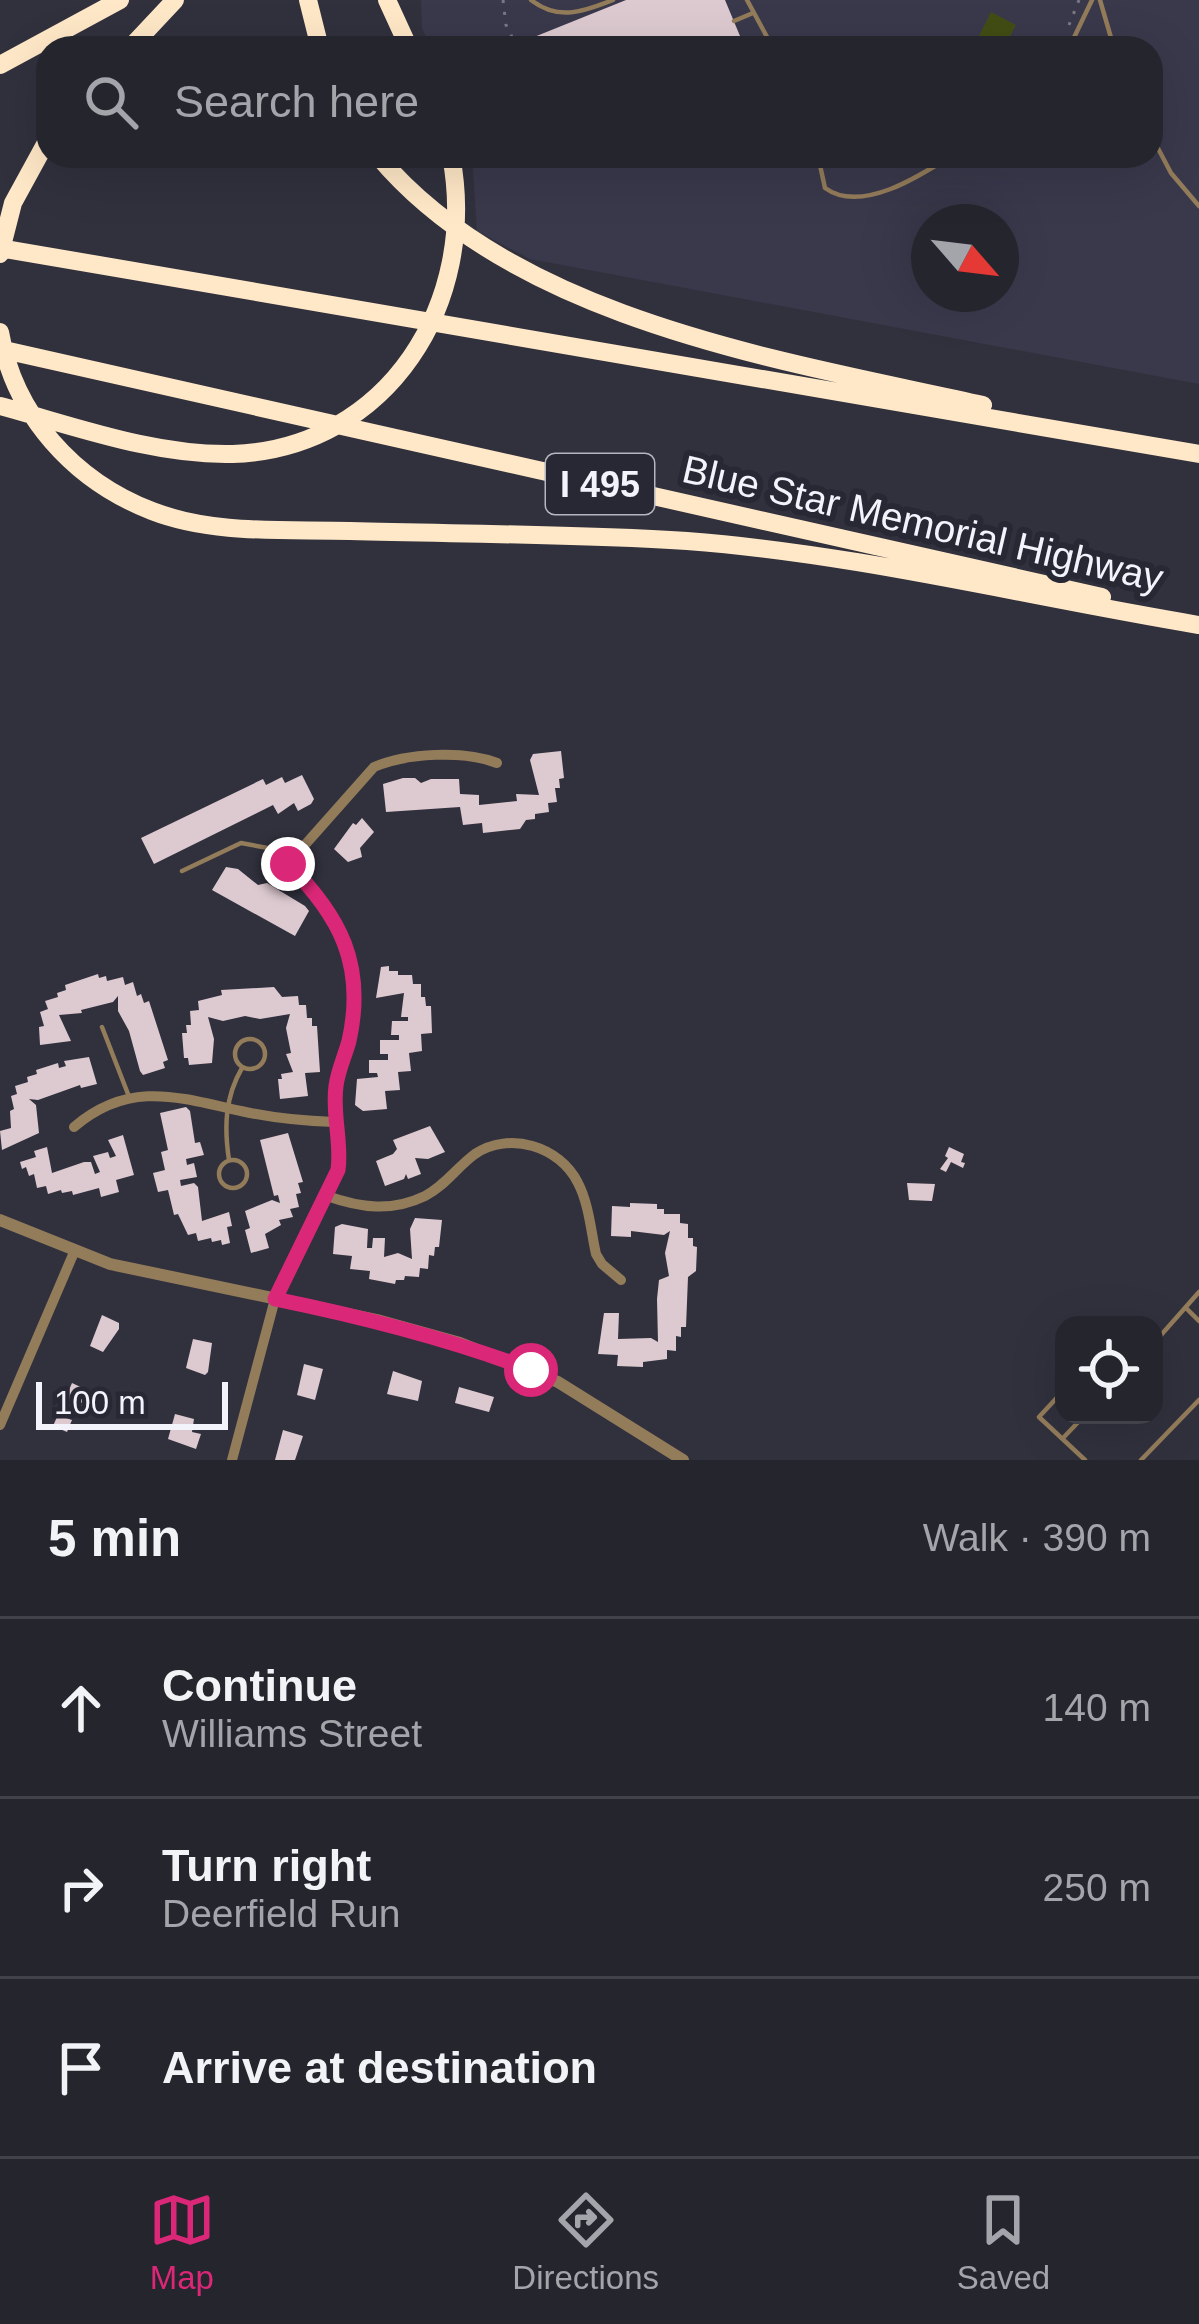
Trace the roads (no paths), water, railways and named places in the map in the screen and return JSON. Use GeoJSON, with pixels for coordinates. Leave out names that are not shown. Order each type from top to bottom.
{"type":"FeatureCollection","features":[{"type":"Feature","properties":{"kind":"highway"},"geometry":{"type":"LineString","coordinates":[[54,36],[120,0]]}},
{"type":"Feature","properties":{"kind":"highway"},"geometry":{"type":"LineString","coordinates":[[141,36],[175,0]]}},
{"type":"Feature","properties":{"kind":"highway"},"geometry":{"type":"LineString","coordinates":[[308,0],[317,36]]}},
{"type":"Feature","properties":{"kind":"highway"},"geometry":{"type":"LineString","coordinates":[[387,0],[404,36]]}},
{"type":"Feature","properties":{"kind":"highway"},"geometry":{"type":"LineString","coordinates":[[0,65],[36,46]]}},
{"type":"Feature","properties":{"kind":"highway"},"geometry":{"type":"LineString","coordinates":[[36,161],[18,193],[0,251],[1199,453]]}},
{"type":"Feature","properties":{"kind":"highway"},"geometry":{"type":"LineString","coordinates":[[389,168],[412,192],[481,245],[548,282],[624,313],[794,363],[1199,453]]}},
{"type":"Feature","properties":{"kind":"highway"},"geometry":{"type":"LineString","coordinates":[[0,406],[137,442],[203,452],[255,452],[309,437],[363,406],[400,372],[429,329],[452,271],[458,214],[453,168]]}},
{"type":"Feature","properties":{"kind":"highway"},"geometry":{"type":"LineString","coordinates":[[0,332],[13,380],[33,417],[77,466],[143,507],[212,526],[616,537],[734,545],[1199,622]]}},
{"type":"Feature","properties":{"kind":"highway","name":"Blue Star Memorial Highway"},"geometry":{"type":"LineString","coordinates":[[0,350],[1199,622]]}},
{"type":"Feature","properties":{"kind":"street"},"geometry":{"type":"LineString","coordinates":[[288,864],[374,767],[392,760],[479,756],[497,763]]}},
{"type":"Feature","properties":{"kind":"street"},"geometry":{"type":"LineString","coordinates":[[232,1460],[275,1299],[327,1196],[340,1154],[334,1122],[337,1081],[351,1027],[350,959],[341,929],[330,910],[273,848]]}},
{"type":"Feature","properties":{"kind":"street"},"geometry":{"type":"LineString","coordinates":[[74,1126],[98,1106],[176,1096],[280,1119],[334,1122]]}},
{"type":"Feature","properties":{"kind":"street"},"geometry":{"type":"LineString","coordinates":[[327,1196],[376,1208],[399,1204],[442,1185],[490,1147],[519,1142],[541,1148],[555,1156],[579,1184],[596,1254],[621,1280]]}},
{"type":"Feature","properties":{"kind":"street"},"geometry":{"type":"LineString","coordinates":[[0,1220],[142,1272],[418,1332],[531,1370],[585,1397],[683,1460]]}},
{"type":"Feature","properties":{"kind":"street"},"geometry":{"type":"LineString","coordinates":[[0,1425],[75,1250]]}},
{"type":"Feature","properties":{"kind":"lane"},"geometry":{"type":"LineString","coordinates":[[531,0],[563,14],[613,0]]}},
{"type":"Feature","properties":{"kind":"lane"},"geometry":{"type":"LineString","coordinates":[[747,0],[763,36]]}},
{"type":"Feature","properties":{"kind":"lane"},"geometry":{"type":"LineString","coordinates":[[1076,36],[1096,0]]}},
{"type":"Feature","properties":{"kind":"lane"},"geometry":{"type":"LineString","coordinates":[[1096,0],[1110,36]]}},
{"type":"Feature","properties":{"kind":"lane"},"geometry":{"type":"LineString","coordinates":[[734,21],[753,13]]}},
{"type":"Feature","properties":{"kind":"lane"},"geometry":{"type":"LineString","coordinates":[[1163,158],[1175,180],[1199,206]]}},
{"type":"Feature","properties":{"kind":"lane"},"geometry":{"type":"LineString","coordinates":[[821,168],[825,188],[843,197],[894,186],[928,168]]}},
{"type":"Feature","properties":{"kind":"lane"},"geometry":{"type":"LineString","coordinates":[[182,871],[241,843],[273,848]]}},
{"type":"Feature","properties":{"kind":"lane"},"geometry":{"type":"LineString","coordinates":[[101,1027],[130,1099]]}},
{"type":"Feature","properties":{"kind":"lane"},"geometry":{"type":"LineString","coordinates":[[248,1039],[258,1041],[264,1049],[262,1064],[253,1069],[242,1067],[234,1057],[236,1047],[248,1039]]}},
{"type":"Feature","properties":{"kind":"lane"},"geometry":{"type":"LineString","coordinates":[[229,1160],[237,1160],[247,1170],[244,1183],[236,1188],[223,1184],[218,1175],[229,1160],[229,1092],[242,1067]]}},
{"type":"Feature","properties":{"kind":"lane"},"geometry":{"type":"LineString","coordinates":[[1163,1332],[1197,1297]]}},
{"type":"Feature","properties":{"kind":"lane"},"geometry":{"type":"LineString","coordinates":[[1186,1308],[1199,1321]]}},
{"type":"Feature","properties":{"kind":"lane"},"geometry":{"type":"LineString","coordinates":[[1055,1400],[1039,1417],[1085,1460]]}},
{"type":"Feature","properties":{"kind":"lane"},"geometry":{"type":"LineString","coordinates":[[1143,1459],[1199,1400]]}},
{"type":"Feature","properties":{"kind":"lane"},"geometry":{"type":"LineString","coordinates":[[1063,1439],[1077,1424]]}}]}
